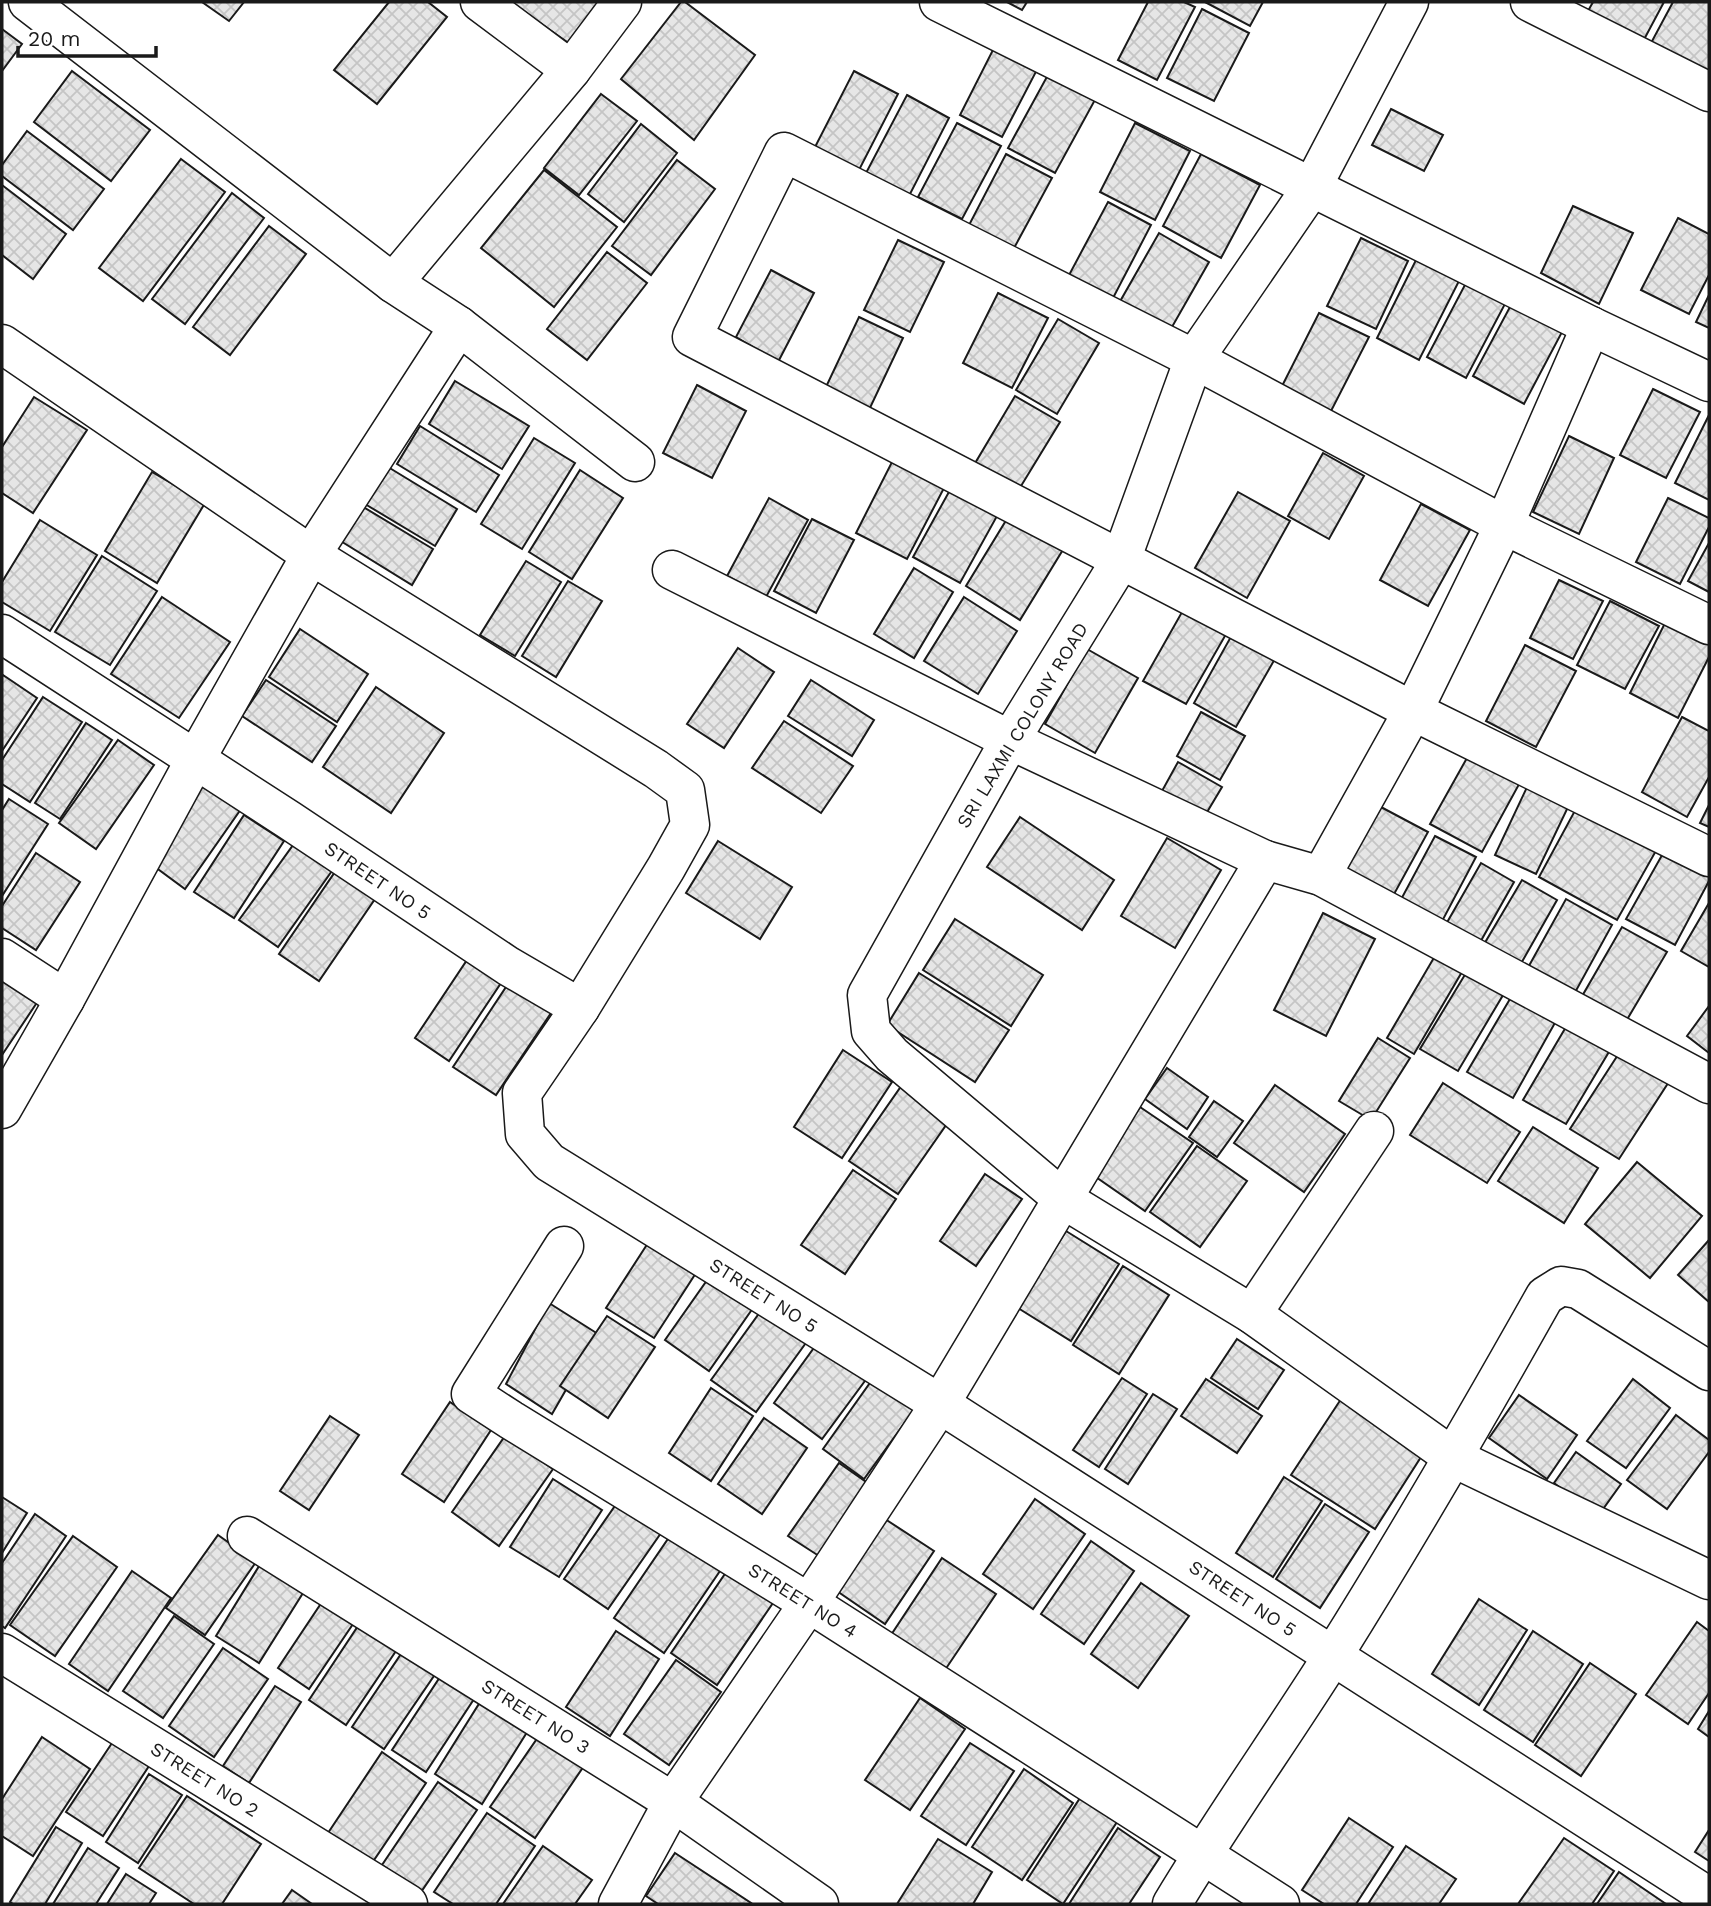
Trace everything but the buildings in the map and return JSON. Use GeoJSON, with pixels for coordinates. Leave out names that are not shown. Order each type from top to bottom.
{"type":"FeatureCollection","features":[{"type":"Feature","properties":{"kind":"street"},"geometry":{"type":"LineString","coordinates":[[29,2],[393,283],[459,326],[635,462]]}},
{"type":"Feature","properties":{"kind":"street"},"geometry":{"type":"LineString","coordinates":[[480,2],[571,70]]}},
{"type":"Feature","properties":{"kind":"street"},"geometry":{"type":"LineString","coordinates":[[393,283],[571,70],[622,2]]}},
{"type":"Feature","properties":{"kind":"street"},"geometry":{"type":"LineString","coordinates":[[939,2],[1709,382]]}},
{"type":"Feature","properties":{"kind":"street","name":"SRI LAXMI COLONY ROAD"},"geometry":{"type":"LineString","coordinates":[[1409,2],[1312,187],[1194,359],[1121,560],[1010,740],[867,995],[871,1031],[892,1055],[1063,1199],[1252,1314],[1454,1458],[1709,1580]]}},
{"type":"Feature","properties":{"kind":"street"},"geometry":{"type":"LineString","coordinates":[[1530,2],[1709,92]]}},
{"type":"Feature","properties":{"kind":"street"},"geometry":{"type":"LineString","coordinates":[[1709,625],[1504,525],[1194,359],[784,152],[692,337],[1413,711],[1709,857]]}},
{"type":"Feature","properties":{"kind":"street"},"geometry":{"type":"LineString","coordinates":[[2,1109],[312,555],[459,326]]}},
{"type":"Feature","properties":{"kind":"street"},"geometry":{"type":"LineString","coordinates":[[1321,876],[1413,711],[1504,525],[1591,326]]}},
{"type":"Feature","properties":{"kind":"street"},"geometry":{"type":"LineString","coordinates":[[2,344],[312,555],[656,769],[685,790],[690,825],[580,1008]]}},
{"type":"Feature","properties":{"kind":"street"},"geometry":{"type":"LineString","coordinates":[[672,570],[1010,740],[1265,860],[1321,876],[1709,1084]]}},
{"type":"Feature","properties":{"kind":"street","name":"STREET NO 5"},"geometry":{"type":"LineString","coordinates":[[2,634],[508,966],[580,1008],[522,1093],[525,1134],[549,1162],[940,1404],[1709,1897]]}},
{"type":"Feature","properties":{"kind":"street"},"geometry":{"type":"LineString","coordinates":[[618,1904],[673,1802],[940,1404],[1265,860]]}},
{"type":"Feature","properties":{"kind":"street"},"geometry":{"type":"LineString","coordinates":[[2,958],[65,999]]}},
{"type":"Feature","properties":{"kind":"street"},"geometry":{"type":"LineString","coordinates":[[1252,1314],[1374,1131]]}},
{"type":"Feature","properties":{"kind":"street","name":"STREET NO 4"},"geometry":{"type":"LineString","coordinates":[[564,1246],[471,1394],[809,1602],[1280,1904]]}},
{"type":"Feature","properties":{"kind":"street"},"geometry":{"type":"LineString","coordinates":[[1172,1904],[1201,1855],[1333,1655],[1454,1458],[1545,1296],[1561,1286],[1578,1289],[1709,1371]]}},
{"type":"Feature","properties":{"kind":"street","name":"STREET NO 3"},"geometry":{"type":"LineString","coordinates":[[247,1536],[673,1802],[819,1904]]}},
{"type":"Feature","properties":{"kind":"street","name":"STREET NO 2"},"geometry":{"type":"LineString","coordinates":[[2,1653],[408,1904]]}}]}
